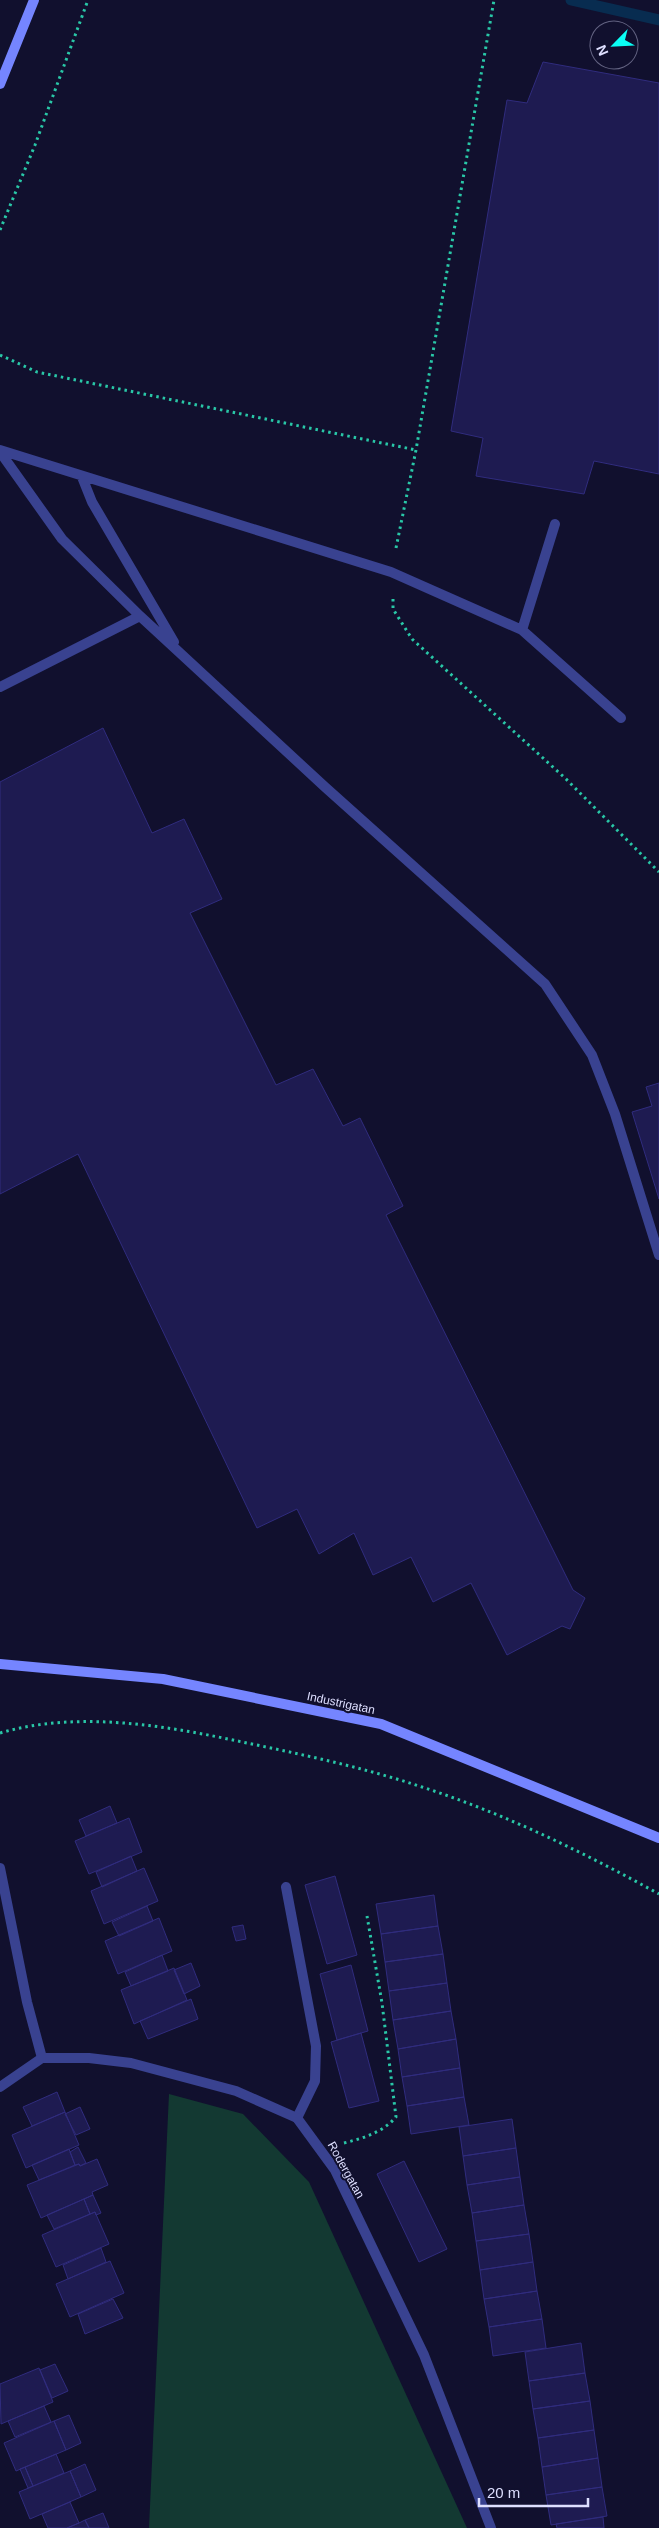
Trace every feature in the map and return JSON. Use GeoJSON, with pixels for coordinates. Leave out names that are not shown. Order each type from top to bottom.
{"type":"FeatureCollection","features":[{"type":"Feature","properties":{"kind":"street"},"geometry":{"type":"LineString","coordinates":[[0,84],[34,0]]}},
{"type":"Feature","properties":{"kind":"street"},"geometry":{"type":"LineString","coordinates":[[0,451],[391,572],[522,630],[621,718]]}},
{"type":"Feature","properties":{"kind":"street"},"geometry":{"type":"LineString","coordinates":[[0,451],[62,539],[140,616],[325,787],[545,984],[592,1054],[615,1114],[659,1254]]}},
{"type":"Feature","properties":{"kind":"street"},"geometry":{"type":"LineString","coordinates":[[82,477],[92,502],[178,650]]}},
{"type":"Feature","properties":{"kind":"street"},"geometry":{"type":"LineString","coordinates":[[522,630],[556,524]]}},
{"type":"Feature","properties":{"kind":"street"},"geometry":{"type":"LineString","coordinates":[[0,687],[140,616]]}},
{"type":"Feature","properties":{"kind":"street","name":"Industrigatan"},"geometry":{"type":"LineString","coordinates":[[0,1664],[163,1680],[381,1724],[659,1838]]}},
{"type":"Feature","properties":{"kind":"street"},"geometry":{"type":"LineString","coordinates":[[0,1868],[27,2002],[42,2058],[0,2087]]}},
{"type":"Feature","properties":{"kind":"street"},"geometry":{"type":"LineString","coordinates":[[286,1887],[316,2046],[315,2081],[297,2118]]}},
{"type":"Feature","properties":{"kind":"street","name":"Rodergatan"},"geometry":{"type":"LineString","coordinates":[[42,2058],[89,2058],[131,2063],[236,2091],[297,2118],[322,2149],[335,2170],[424,2355],[491,2528]]}},
{"type":"Feature","properties":{"kind":"path"},"geometry":{"type":"LineString","coordinates":[[0,230],[88,0]]}},
{"type":"Feature","properties":{"kind":"path"},"geometry":{"type":"LineString","coordinates":[[494,0],[416,450],[391,572],[393,609],[412,639],[565,778],[659,872]]}},
{"type":"Feature","properties":{"kind":"path"},"geometry":{"type":"LineString","coordinates":[[0,355],[37,372],[416,450]]}},
{"type":"Feature","properties":{"kind":"path"},"geometry":{"type":"LineString","coordinates":[[0,1733],[52,1724],[98,1722],[193,1731],[313,1756],[422,1786],[509,1820],[598,1861],[659,1894]]}},
{"type":"Feature","properties":{"kind":"path"},"geometry":{"type":"LineString","coordinates":[[322,2149],[369,2137],[390,2124],[396,2117],[382,2003],[367,1916]]}},
{"type":"Feature","properties":{"kind":"green space"},"geometry":{"type":"Polygon","coordinates":[[[169,2094],[243,2114],[309,2182],[467,2528],[149,2528],[169,2094]]]}},
{"type":"Feature","properties":{"kind":"building"},"geometry":{"type":"Polygon","coordinates":[[[543,62],[659,83],[659,474],[594,461],[584,494],[476,476],[483,438],[451,431],[507,100],[527,103],[543,62]]]}},
{"type":"Feature","properties":{"kind":"building"},"geometry":{"type":"Polygon","coordinates":[[[103,728],[152,833],[184,819],[222,899],[190,913],[276,1085],[313,1069],[343,1126],[360,1118],[403,1206],[386,1215],[573,1590],[585,1598],[570,1629],[562,1626],[507,1655],[471,1583],[433,1602],[411,1557],[373,1575],[354,1533],[319,1554],[297,1509],[257,1528],[78,1154],[0,1194],[0,782],[103,728]]]}},
{"type":"Feature","properties":{"kind":"building"},"geometry":{"type":"Polygon","coordinates":[[[659,1083],[659,1199],[632,1112],[652,1106],[646,1087],[659,1083]]]}},
{"type":"Feature","properties":{"kind":"building"},"geometry":{"type":"Polygon","coordinates":[[[110,1806],[117,1823],[86,1836],[79,1820],[110,1806]]]}},
{"type":"Feature","properties":{"kind":"building"},"geometry":{"type":"Polygon","coordinates":[[[129,1818],[142,1852],[89,1874],[75,1841],[129,1818]]]}},
{"type":"Feature","properties":{"kind":"building"},"geometry":{"type":"Polygon","coordinates":[[[131,1856],[137,1871],[102,1887],[96,1872],[131,1856]]]}},
{"type":"Feature","properties":{"kind":"building"},"geometry":{"type":"Polygon","coordinates":[[[144,1868],[158,1901],[104,1924],[91,1891],[144,1868]]]}},
{"type":"Feature","properties":{"kind":"building"},"geometry":{"type":"Polygon","coordinates":[[[335,1876],[357,1955],[327,1964],[305,1885],[335,1876]]]}},
{"type":"Feature","properties":{"kind":"building"},"geometry":{"type":"Polygon","coordinates":[[[434,1895],[438,1926],[381,1934],[376,1904],[434,1895]]]}},
{"type":"Feature","properties":{"kind":"building"},"geometry":{"type":"Polygon","coordinates":[[[147,1906],[153,1921],[119,1936],[112,1922],[147,1906]]]}},
{"type":"Feature","properties":{"kind":"building"},"geometry":{"type":"Polygon","coordinates":[[[159,1918],[172,1951],[118,1974],[105,1941],[159,1918]]]}},
{"type":"Feature","properties":{"kind":"building"},"geometry":{"type":"Polygon","coordinates":[[[243,1925],[246,1939],[236,1941],[232,1927],[243,1925]]]}},
{"type":"Feature","properties":{"kind":"building"},"geometry":{"type":"Polygon","coordinates":[[[438,1926],[443,1954],[385,1962],[381,1934],[438,1926]]]}},
{"type":"Feature","properties":{"kind":"building"},"geometry":{"type":"Polygon","coordinates":[[[443,1954],[447,1983],[389,1991],[385,1962],[443,1954]]]}},
{"type":"Feature","properties":{"kind":"building"},"geometry":{"type":"Polygon","coordinates":[[[162,1955],[168,1971],[131,1986],[125,1972],[162,1955]]]}},
{"type":"Feature","properties":{"kind":"building"},"geometry":{"type":"Polygon","coordinates":[[[191,1963],[200,1986],[184,1994],[174,1970],[191,1963]]]}},
{"type":"Feature","properties":{"kind":"building"},"geometry":{"type":"Polygon","coordinates":[[[351,1965],[368,2031],[337,2040],[320,1974],[351,1965]]]}},
{"type":"Feature","properties":{"kind":"building"},"geometry":{"type":"Polygon","coordinates":[[[174,1968],[187,2000],[134,2024],[121,1990],[174,1968]]]}},
{"type":"Feature","properties":{"kind":"building"},"geometry":{"type":"Polygon","coordinates":[[[447,1983],[451,2011],[393,2020],[389,1991],[447,1983]]]}},
{"type":"Feature","properties":{"kind":"building"},"geometry":{"type":"Polygon","coordinates":[[[191,1999],[198,2019],[148,2039],[140,2021],[191,1999]]]}},
{"type":"Feature","properties":{"kind":"building"},"geometry":{"type":"Polygon","coordinates":[[[451,2011],[456,2039],[398,2049],[393,2020],[451,2011]]]}},
{"type":"Feature","properties":{"kind":"building"},"geometry":{"type":"Polygon","coordinates":[[[361,2033],[379,2101],[349,2108],[331,2042],[361,2033]]]}},
{"type":"Feature","properties":{"kind":"building"},"geometry":{"type":"Polygon","coordinates":[[[456,2039],[460,2068],[402,2077],[398,2049],[456,2039]]]}},
{"type":"Feature","properties":{"kind":"building"},"geometry":{"type":"Polygon","coordinates":[[[460,2068],[464,2097],[407,2106],[402,2077],[460,2068]]]}},
{"type":"Feature","properties":{"kind":"building"},"geometry":{"type":"Polygon","coordinates":[[[57,2092],[65,2112],[32,2126],[23,2107],[57,2092]]]}},
{"type":"Feature","properties":{"kind":"building"},"geometry":{"type":"Polygon","coordinates":[[[464,2097],[469,2125],[411,2134],[407,2106],[464,2097]]]}},
{"type":"Feature","properties":{"kind":"building"},"geometry":{"type":"Polygon","coordinates":[[[80,2107],[90,2129],[76,2135],[65,2114],[80,2107]]]}},
{"type":"Feature","properties":{"kind":"building"},"geometry":{"type":"Polygon","coordinates":[[[65,2112],[79,2145],[26,2168],[12,2135],[65,2112]]]}},
{"type":"Feature","properties":{"kind":"building"},"geometry":{"type":"Polygon","coordinates":[[[512,2119],[516,2148],[463,2156],[459,2127],[512,2119]]]}},
{"type":"Feature","properties":{"kind":"building"},"geometry":{"type":"Polygon","coordinates":[[[78,2147],[86,2163],[80,2166],[79,2164],[75,2165],[70,2152],[78,2147]]]}},
{"type":"Feature","properties":{"kind":"building"},"geometry":{"type":"Polygon","coordinates":[[[516,2148],[520,2177],[467,2185],[463,2156],[516,2148]]]}},
{"type":"Feature","properties":{"kind":"building"},"geometry":{"type":"Polygon","coordinates":[[[69,2149],[75,2165],[39,2180],[32,2165],[69,2149]]]}},
{"type":"Feature","properties":{"kind":"building"},"geometry":{"type":"Polygon","coordinates":[[[97,2159],[108,2185],[92,2192],[93,2195],[41,2218],[27,2185],[79,2164],[80,2166],[97,2159]]]}},
{"type":"Feature","properties":{"kind":"building"},"geometry":{"type":"Polygon","coordinates":[[[404,2161],[447,2249],[419,2262],[377,2174],[404,2161]]]}},
{"type":"Feature","properties":{"kind":"building"},"geometry":{"type":"Polygon","coordinates":[[[520,2177],[524,2205],[472,2213],[467,2185],[520,2177]]]}},
{"type":"Feature","properties":{"kind":"building"},"geometry":{"type":"Polygon","coordinates":[[[93,2195],[101,2213],[96,2215],[95,2212],[90,2214],[84,2199],[93,2195]]]}},
{"type":"Feature","properties":{"kind":"building"},"geometry":{"type":"Polygon","coordinates":[[[84,2199],[90,2214],[54,2229],[47,2215],[84,2199]]]}},
{"type":"Feature","properties":{"kind":"building"},"geometry":{"type":"Polygon","coordinates":[[[524,2205],[529,2234],[476,2241],[472,2213],[524,2205]]]}},
{"type":"Feature","properties":{"kind":"building"},"geometry":{"type":"Polygon","coordinates":[[[95,2212],[109,2244],[56,2267],[42,2235],[95,2212]]]}},
{"type":"Feature","properties":{"kind":"building"},"geometry":{"type":"Polygon","coordinates":[[[529,2234],[533,2262],[480,2270],[476,2241],[529,2234]]]}},
{"type":"Feature","properties":{"kind":"building"},"geometry":{"type":"Polygon","coordinates":[[[101,2248],[106,2262],[68,2279],[63,2265],[101,2248]]]}},
{"type":"Feature","properties":{"kind":"building"},"geometry":{"type":"Polygon","coordinates":[[[110,2261],[124,2293],[70,2317],[56,2284],[110,2261]]]}},
{"type":"Feature","properties":{"kind":"building"},"geometry":{"type":"Polygon","coordinates":[[[533,2262],[537,2291],[484,2299],[480,2270],[533,2262]]]}},
{"type":"Feature","properties":{"kind":"building"},"geometry":{"type":"Polygon","coordinates":[[[537,2291],[542,2319],[489,2327],[484,2299],[537,2291]]]}},
{"type":"Feature","properties":{"kind":"building"},"geometry":{"type":"Polygon","coordinates":[[[113,2299],[123,2318],[85,2334],[78,2314],[113,2299]]]}},
{"type":"Feature","properties":{"kind":"building"},"geometry":{"type":"Polygon","coordinates":[[[542,2319],[546,2348],[493,2356],[489,2327],[542,2319]]]}},
{"type":"Feature","properties":{"kind":"building"},"geometry":{"type":"Polygon","coordinates":[[[581,2343],[585,2373],[529,2381],[525,2352],[581,2343]]]}},
{"type":"Feature","properties":{"kind":"building"},"geometry":{"type":"Polygon","coordinates":[[[55,2364],[68,2391],[52,2398],[40,2370],[55,2364]]]}},
{"type":"Feature","properties":{"kind":"building"},"geometry":{"type":"Polygon","coordinates":[[[39,2368],[53,2402],[1,2424],[0,2384],[39,2368]]]}},
{"type":"Feature","properties":{"kind":"building"},"geometry":{"type":"Polygon","coordinates":[[[585,2373],[590,2401],[533,2409],[529,2381],[585,2373]]]}},
{"type":"Feature","properties":{"kind":"building"},"geometry":{"type":"Polygon","coordinates":[[[590,2401],[594,2430],[538,2438],[533,2409],[590,2401]]]}},
{"type":"Feature","properties":{"kind":"building"},"geometry":{"type":"Polygon","coordinates":[[[44,2406],[51,2422],[15,2437],[8,2421],[44,2406]]]}},
{"type":"Feature","properties":{"kind":"building"},"geometry":{"type":"Polygon","coordinates":[[[69,2415],[81,2443],[66,2450],[54,2421],[69,2415]]]}},
{"type":"Feature","properties":{"kind":"building"},"geometry":{"type":"Polygon","coordinates":[[[54,2421],[66,2450],[16,2471],[4,2443],[54,2421]]]}},
{"type":"Feature","properties":{"kind":"building"},"geometry":{"type":"Polygon","coordinates":[[[594,2430],[598,2458],[542,2467],[538,2438],[594,2430]]]}},
{"type":"Feature","properties":{"kind":"building"},"geometry":{"type":"Polygon","coordinates":[[[56,2454],[64,2473],[33,2486],[25,2467],[56,2454]]]}},
{"type":"Feature","properties":{"kind":"building"},"geometry":{"type":"Polygon","coordinates":[[[598,2458],[602,2487],[546,2495],[542,2467],[598,2458]]]}},
{"type":"Feature","properties":{"kind":"building"},"geometry":{"type":"Polygon","coordinates":[[[85,2464],[96,2490],[81,2497],[70,2471],[85,2464]]]}},
{"type":"Feature","properties":{"kind":"building"},"geometry":{"type":"Polygon","coordinates":[[[25,2467],[33,2486],[28,2488],[20,2469],[25,2467]]]}},
{"type":"Feature","properties":{"kind":"building"},"geometry":{"type":"Polygon","coordinates":[[[70,2471],[81,2497],[30,2519],[19,2492],[70,2471]]]}},
{"type":"Feature","properties":{"kind":"building"},"geometry":{"type":"Polygon","coordinates":[[[602,2487],[607,2516],[551,2525],[546,2495],[602,2487]]]}},
{"type":"Feature","properties":{"kind":"building"},"geometry":{"type":"Polygon","coordinates":[[[70,2502],[79,2523],[67,2528],[48,2528],[42,2514],[70,2502]]]}},
{"type":"Feature","properties":{"kind":"building"},"geometry":{"type":"Polygon","coordinates":[[[103,2513],[109,2528],[89,2528],[85,2520],[103,2513]]]}},
{"type":"Feature","properties":{"kind":"building"},"geometry":{"type":"Polygon","coordinates":[[[603,2517],[604,2528],[557,2528],[556,2524],[603,2517]]]}},
{"type":"Feature","properties":{"kind":"building"},"geometry":{"type":"Polygon","coordinates":[[[85,2520],[89,2528],[67,2528],[79,2523],[85,2520]]]}},
{"type":"Feature","properties":{"kind":"waterway"},"geometry":{"type":"LineString","coordinates":[[571,0],[659,20]]}}]}
